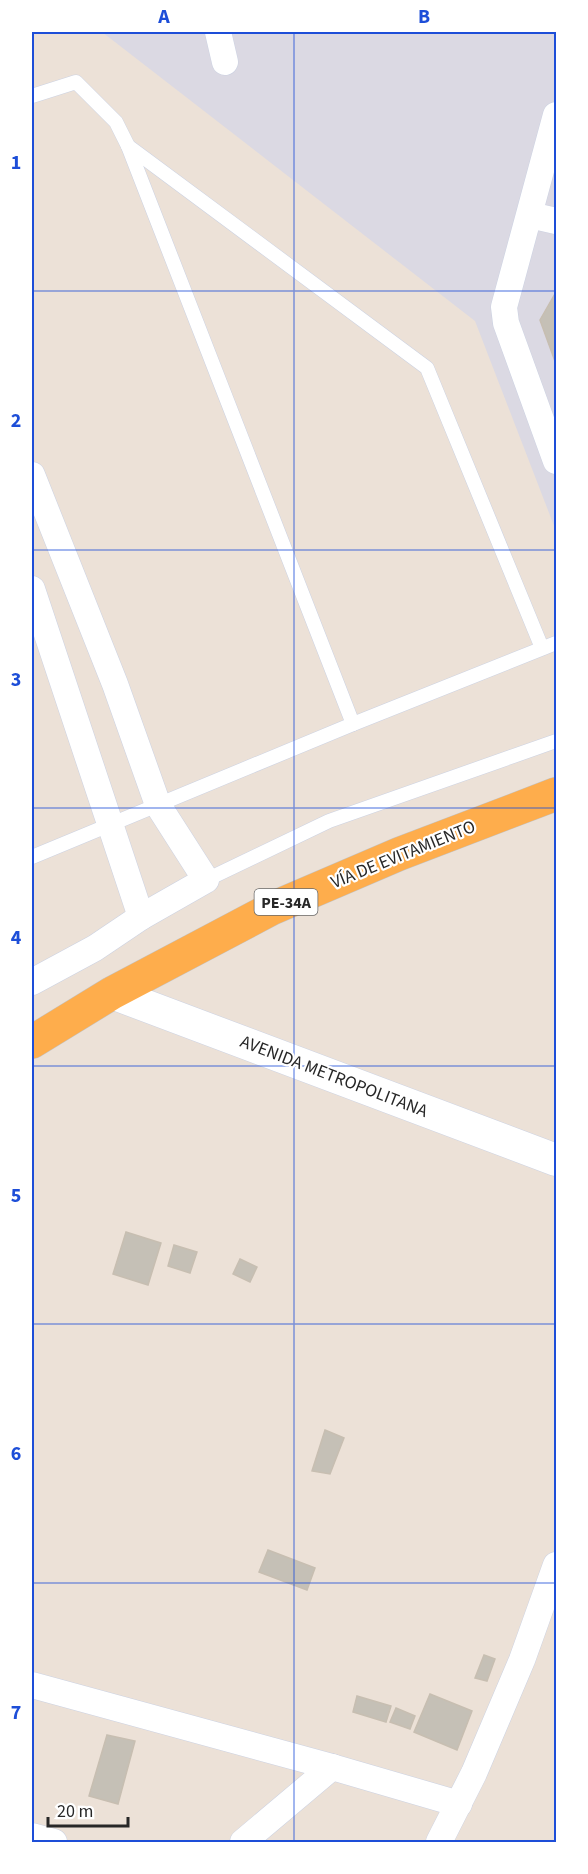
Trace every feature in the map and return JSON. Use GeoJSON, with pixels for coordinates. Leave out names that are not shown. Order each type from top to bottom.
{"type":"FeatureCollection","features":[{"type":"Feature","properties":{"kind":"highway","name":"VÍA DE EVITAMIENTO"},"geometry":{"type":"LineString","coordinates":[[32,1042],[112,993],[273,908],[399,854],[556,794]]}},
{"type":"Feature","properties":{"kind":"street"},"geometry":{"type":"LineString","coordinates":[[218,32],[225,62]]}},
{"type":"Feature","properties":{"kind":"street"},"geometry":{"type":"LineString","coordinates":[[556,115],[504,307],[506,322],[556,461]]}},
{"type":"Feature","properties":{"kind":"street"},"geometry":{"type":"LineString","coordinates":[[530,215],[556,221]]}},
{"type":"Feature","properties":{"kind":"street"},"geometry":{"type":"LineString","coordinates":[[32,475],[116,684],[158,805],[206,880],[141,916],[95,948],[32,982]]}},
{"type":"Feature","properties":{"kind":"street"},"geometry":{"type":"LineString","coordinates":[[32,589],[141,916]]}},
{"type":"Feature","properties":{"kind":"street","name":"AVENIDA METROPOLITANA"},"geometry":{"type":"LineString","coordinates":[[112,993],[556,1160]]}},
{"type":"Feature","properties":{"kind":"street"},"geometry":{"type":"LineString","coordinates":[[439,1842],[474,1773],[522,1660],[556,1565]]}},
{"type":"Feature","properties":{"kind":"street"},"geometry":{"type":"LineString","coordinates":[[32,1685],[459,1804]]}},
{"type":"Feature","properties":{"kind":"street"},"geometry":{"type":"LineString","coordinates":[[243,1842],[332,1767]]}},
{"type":"Feature","properties":{"kind":"street"},"geometry":{"type":"LineString","coordinates":[[32,1836],[54,1842]]}},
{"type":"Feature","properties":{"kind":"lane"},"geometry":{"type":"LineString","coordinates":[[32,96],[76,82],[116,122],[128,146],[353,724]]}},
{"type":"Feature","properties":{"kind":"lane"},"geometry":{"type":"LineString","coordinates":[[128,146],[428,368],[543,648]]}},
{"type":"Feature","properties":{"kind":"lane"},"geometry":{"type":"LineString","coordinates":[[32,857],[556,643]]}},
{"type":"Feature","properties":{"kind":"lane"},"geometry":{"type":"LineString","coordinates":[[206,880],[330,821],[556,741]]}},
{"type":"Feature","properties":{"kind":"shaded area"},"geometry":{"type":"Polygon","coordinates":[[[102,32],[556,32],[556,531],[475,321],[102,32]]]}},
{"type":"Feature","properties":{"kind":"building"},"geometry":{"type":"Polygon","coordinates":[[[556,292],[556,364],[540,320],[556,292]]]}},
{"type":"Feature","properties":{"kind":"building"},"geometry":{"type":"Polygon","coordinates":[[[126,1232],[161,1243],[148,1285],[113,1274],[126,1232]]]}},
{"type":"Feature","properties":{"kind":"building"},"geometry":{"type":"Polygon","coordinates":[[[174,1245],[197,1252],[190,1273],[168,1266],[174,1245]]]}},
{"type":"Feature","properties":{"kind":"building"},"geometry":{"type":"Polygon","coordinates":[[[240,1259],[257,1267],[250,1282],[233,1274],[240,1259]]]}},
{"type":"Feature","properties":{"kind":"building"},"geometry":{"type":"Polygon","coordinates":[[[325,1430],[344,1438],[330,1474],[312,1471],[325,1430]]]}},
{"type":"Feature","properties":{"kind":"building"},"geometry":{"type":"Polygon","coordinates":[[[268,1550],[315,1568],[307,1590],[259,1572],[268,1550]]]}},
{"type":"Feature","properties":{"kind":"building"},"geometry":{"type":"Polygon","coordinates":[[[484,1655],[495,1659],[487,1681],[475,1678],[484,1655]]]}},
{"type":"Feature","properties":{"kind":"building"},"geometry":{"type":"Polygon","coordinates":[[[430,1694],[472,1711],[457,1750],[414,1732],[430,1694]]]}},
{"type":"Feature","properties":{"kind":"building"},"geometry":{"type":"Polygon","coordinates":[[[357,1696],[391,1706],[386,1722],[353,1712],[357,1696]]]}},
{"type":"Feature","properties":{"kind":"building"},"geometry":{"type":"Polygon","coordinates":[[[396,1708],[415,1716],[410,1729],[390,1722],[396,1708]]]}},
{"type":"Feature","properties":{"kind":"building"},"geometry":{"type":"Polygon","coordinates":[[[107,1735],[135,1741],[118,1804],[89,1796],[107,1735]]]}}]}
